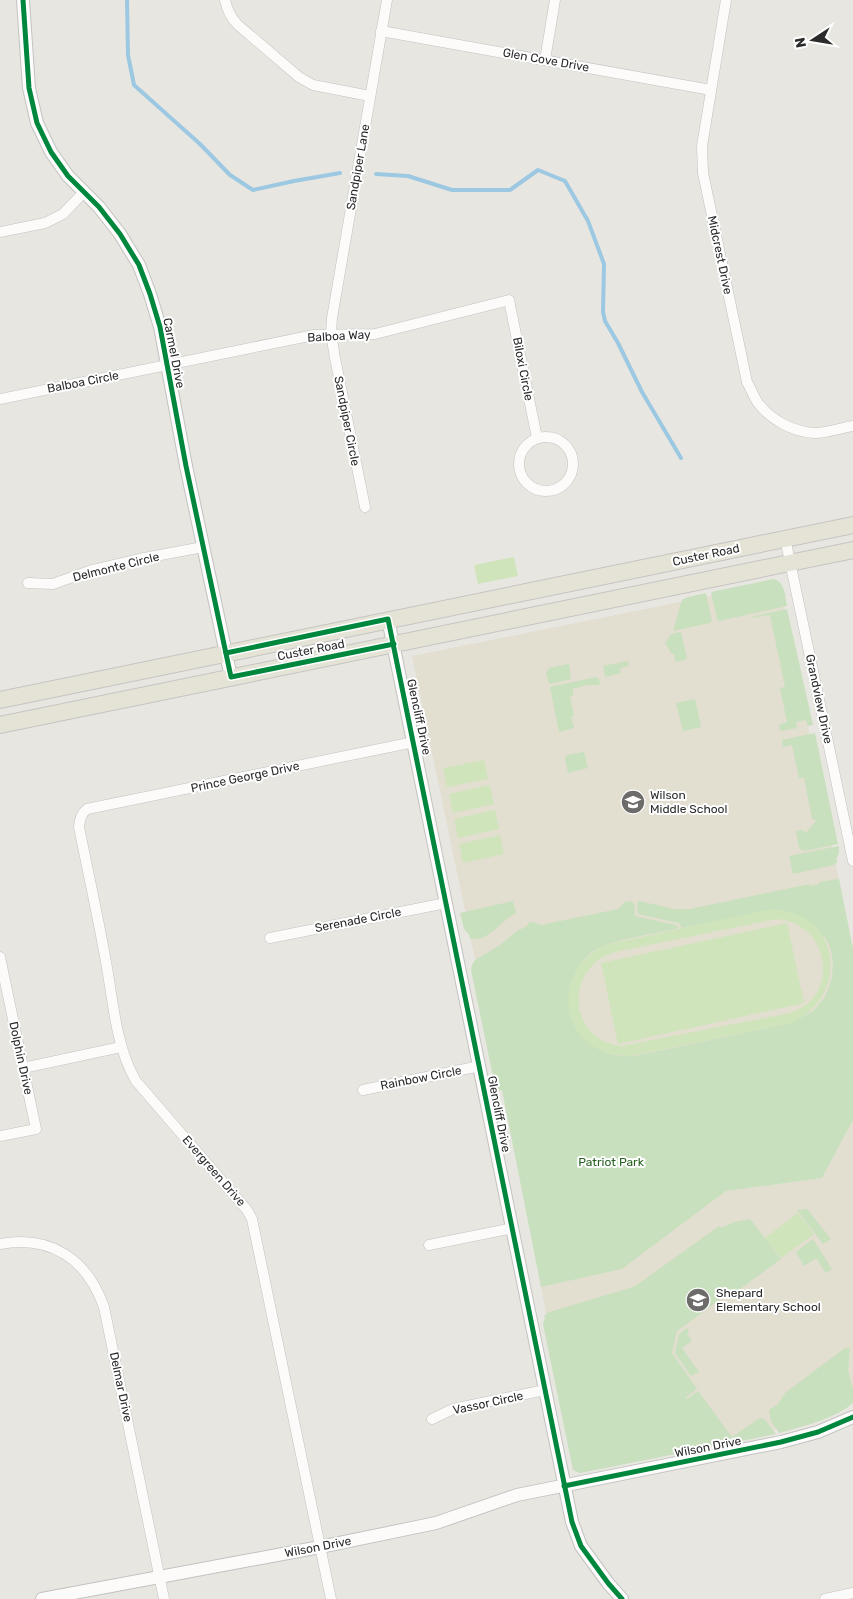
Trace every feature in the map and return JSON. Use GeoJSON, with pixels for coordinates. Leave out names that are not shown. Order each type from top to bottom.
{"type":"FeatureCollection","features":[{"type":"Feature","properties":{"kind":"main road","name":"Custer Road"},"geometry":{"type":"LineString","coordinates":[[0,700],[853,525]]}},
{"type":"Feature","properties":{"kind":"main road","name":"Custer Road"},"geometry":{"type":"LineString","coordinates":[[0,725],[853,550]]}},
{"type":"Feature","properties":{"kind":"street","name":"Carmel Drive"},"geometry":{"type":"LineString","coordinates":[[23,0],[29,88],[37,123],[51,152],[68,176],[99,206],[120,234],[139,265],[150,294],[160,327],[166,365],[231,677]]}},
{"type":"Feature","properties":{"kind":"street"},"geometry":{"type":"LineString","coordinates":[[225,0],[233,20],[298,77],[313,85],[370,96]]}},
{"type":"Feature","properties":{"kind":"street","name":"Sandpiper Lane"},"geometry":{"type":"LineString","coordinates":[[331,334],[332,318],[387,0]]}},
{"type":"Feature","properties":{"kind":"street"},"geometry":{"type":"LineString","coordinates":[[545,60],[555,0]]}},
{"type":"Feature","properties":{"kind":"street","name":"Midcrest Drive"},"geometry":{"type":"LineString","coordinates":[[726,0],[702,146],[703,173],[747,382],[758,402],[768,414],[780,423],[801,431],[816,433],[853,426]]}},
{"type":"Feature","properties":{"kind":"street","name":"Glen Cove Drive"},"geometry":{"type":"LineString","coordinates":[[382,31],[711,90]]}},
{"type":"Feature","properties":{"kind":"street"},"geometry":{"type":"LineString","coordinates":[[0,232],[45,223],[63,214],[84,192]]}},
{"type":"Feature","properties":{"kind":"street","name":"Balboa Way"},"geometry":{"type":"LineString","coordinates":[[166,365],[314,335],[375,334],[509,300]]}},
{"type":"Feature","properties":{"kind":"street","name":"Biloxi Circle"},"geometry":{"type":"LineString","coordinates":[[509,300],[537,438]]}},
{"type":"Feature","properties":{"kind":"street","name":"Sandpiper Circle"},"geometry":{"type":"LineString","coordinates":[[331,334],[365,508]]}},
{"type":"Feature","properties":{"kind":"street","name":"Balboa Circle"},"geometry":{"type":"LineString","coordinates":[[0,399],[166,365]]}},
{"type":"Feature","properties":{"kind":"street"},"geometry":{"type":"LineString","coordinates":[[547,436],[558,439],[566,445],[572,454],[574,465],[571,476],[565,484],[555,490],[544,492],[534,489],[525,482],[520,473],[518,462],[521,452],[527,443],[537,438],[547,436]]}},
{"type":"Feature","properties":{"kind":"street","name":"Grandview Drive"},"geometry":{"type":"LineString","coordinates":[[785,538],[853,861]]}},
{"type":"Feature","properties":{"kind":"street","name":"Delmonte Circle"},"geometry":{"type":"LineString","coordinates":[[28,583],[53,584],[92,570],[203,547]]}},
{"type":"Feature","properties":{"kind":"street","name":"Glencliff Drive"},"geometry":{"type":"LineString","coordinates":[[388,619],[572,1522],[581,1546],[620,1598]]}},
{"type":"Feature","properties":{"kind":"street","name":"Prince George Drive"},"geometry":{"type":"LineString","coordinates":[[80,818],[87,809],[414,742]]}},
{"type":"Feature","properties":{"kind":"street","name":"Evergreen Drive"},"geometry":{"type":"LineString","coordinates":[[80,818],[79,827],[121,1047],[128,1069],[136,1081],[247,1210],[252,1219],[331,1599]]}},
{"type":"Feature","properties":{"kind":"street","name":"Serenade Circle"},"geometry":{"type":"LineString","coordinates":[[270,938],[446,903]]}},
{"type":"Feature","properties":{"kind":"street","name":"Dolphin Drive"},"geometry":{"type":"LineString","coordinates":[[0,957],[36,1129],[0,1136]]}},
{"type":"Feature","properties":{"kind":"street"},"geometry":{"type":"LineString","coordinates":[[23,1068],[121,1047]]}},
{"type":"Feature","properties":{"kind":"street","name":"Rainbow Circle"},"geometry":{"type":"LineString","coordinates":[[363,1090],[480,1066]]}},
{"type":"Feature","properties":{"kind":"street"},"geometry":{"type":"LineString","coordinates":[[429,1245],[513,1228]]}},
{"type":"Feature","properties":{"kind":"street","name":"Delmar Drive"},"geometry":{"type":"LineString","coordinates":[[0,1244],[24,1242],[55,1249],[66,1254],[85,1271],[99,1293],[104,1307],[164,1599]]}},
{"type":"Feature","properties":{"kind":"street","name":"Vassor Circle"},"geometry":{"type":"LineString","coordinates":[[432,1420],[453,1409],[545,1390]]}},
{"type":"Feature","properties":{"kind":"street","name":"Wilson Drive"},"geometry":{"type":"LineString","coordinates":[[42,1599],[320,1547],[436,1523],[517,1495],[781,1442],[818,1432],[853,1417]]}},
{"type":"Feature","properties":{"kind":"street"},"geometry":{"type":"LineString","coordinates":[[825,1599],[853,1593]]}},
{"type":"Feature","properties":{"kind":"shaded area","name":"Wilson Middle School"},"geometry":{"type":"Polygon","coordinates":[[[779,582],[853,949],[853,1016],[502,1089],[412,656],[779,582]]]}},
{"type":"Feature","properties":{"kind":"shaded area","name":"Shepard Elementary School"},"geometry":{"type":"Polygon","coordinates":[[[853,1120],[853,1401],[791,1427],[577,1470],[541,1287],[622,1269],[726,1191],[822,1178],[853,1120]]]}},
{"type":"Feature","properties":{"kind":"green space"},"geometry":{"type":"Polygon","coordinates":[[[514,557],[518,576],[478,584],[474,565],[514,557]]]}},
{"type":"Feature","properties":{"kind":"green space"},"geometry":{"type":"Polygon","coordinates":[[[773,579],[777,580],[782,586],[787,606],[719,621],[717,619],[711,592],[773,579]]]}},
{"type":"Feature","properties":{"kind":"green space"},"geometry":{"type":"Polygon","coordinates":[[[706,593],[712,621],[673,631],[682,600],[706,593]]]}},
{"type":"Feature","properties":{"kind":"green space"},"geometry":{"type":"Polygon","coordinates":[[[787,609],[813,725],[808,726],[806,720],[796,722],[797,728],[780,731],[779,725],[787,722],[780,688],[785,687],[770,615],[751,617],[787,609]]]}},
{"type":"Feature","properties":{"kind":"green space"},"geometry":{"type":"Polygon","coordinates":[[[681,632],[687,659],[676,662],[674,654],[672,654],[665,643],[671,634],[681,632]]]}},
{"type":"Feature","properties":{"kind":"green space"},"geometry":{"type":"Polygon","coordinates":[[[628,661],[629,666],[620,668],[621,673],[605,677],[603,666],[628,661]]]}},
{"type":"Feature","properties":{"kind":"green space"},"geometry":{"type":"Polygon","coordinates":[[[569,664],[571,679],[550,684],[546,673],[549,668],[569,664]]]}},
{"type":"Feature","properties":{"kind":"green space"},"geometry":{"type":"Polygon","coordinates":[[[596,677],[599,679],[600,685],[586,685],[573,689],[573,696],[570,696],[574,716],[571,717],[574,728],[559,732],[550,687],[596,677]]]}},
{"type":"Feature","properties":{"kind":"green space"},"geometry":{"type":"Polygon","coordinates":[[[695,699],[701,727],[683,731],[676,703],[695,699]]]}},
{"type":"Feature","properties":{"kind":"green space"},"geometry":{"type":"Polygon","coordinates":[[[815,733],[838,844],[804,851],[799,848],[796,831],[802,830],[806,833],[816,821],[812,818],[804,778],[799,778],[792,745],[783,747],[782,740],[815,733]]]}},
{"type":"Feature","properties":{"kind":"green space"},"geometry":{"type":"Polygon","coordinates":[[[584,752],[588,768],[568,773],[565,758],[567,755],[584,752]]]}},
{"type":"Feature","properties":{"kind":"green space"},"geometry":{"type":"Polygon","coordinates":[[[484,760],[488,779],[447,787],[443,768],[484,760]]]}},
{"type":"Feature","properties":{"kind":"green space"},"geometry":{"type":"Polygon","coordinates":[[[490,785],[494,804],[453,813],[449,794],[490,785]]]}},
{"type":"Feature","properties":{"kind":"green space"},"geometry":{"type":"Polygon","coordinates":[[[495,810],[499,829],[458,838],[454,819],[495,810]]]}},
{"type":"Feature","properties":{"kind":"green space"},"geometry":{"type":"Polygon","coordinates":[[[500,835],[504,854],[463,863],[459,844],[500,835]]]}},
{"type":"Feature","properties":{"kind":"green space"},"geometry":{"type":"Polygon","coordinates":[[[839,846],[836,860],[838,861],[834,865],[793,874],[789,856],[839,846]]]}},
{"type":"Feature","properties":{"kind":"green space","name":"Patriot Park"},"geometry":{"type":"Polygon","coordinates":[[[839,879],[853,949],[853,1120],[822,1178],[726,1191],[622,1269],[541,1287],[502,1090],[496,1091],[471,970],[475,960],[527,926],[529,922],[541,925],[618,909],[625,902],[631,901],[634,904],[635,916],[676,925],[679,928],[609,944],[599,948],[585,958],[572,984],[569,1000],[572,1015],[578,1029],[588,1041],[601,1050],[616,1055],[634,1056],[791,1023],[813,1011],[825,997],[829,987],[833,962],[831,950],[825,937],[774,910],[682,928],[679,923],[638,914],[637,904],[639,901],[674,909],[690,909],[839,879]]]}},
{"type":"Feature","properties":{"kind":"green space"},"geometry":{"type":"Polygon","coordinates":[[[513,901],[516,913],[488,935],[476,939],[469,938],[470,936],[464,929],[460,913],[513,901]]]}},
{"type":"Feature","properties":{"kind":"green space"},"geometry":{"type":"Polygon","coordinates":[[[766,910],[791,912],[810,922],[823,936],[830,954],[830,974],[824,993],[811,1010],[791,1023],[630,1056],[617,1055],[596,1048],[582,1036],[573,1022],[569,1006],[569,990],[575,974],[584,961],[597,950],[614,943],[766,910]],[[776,919],[615,952],[598,960],[587,973],[580,987],[579,1003],[582,1018],[591,1031],[604,1041],[622,1046],[785,1014],[803,1007],[815,995],[822,980],[823,964],[819,948],[809,934],[795,924],[776,919]]]}},
{"type":"Feature","properties":{"kind":"green space"},"geometry":{"type":"Polygon","coordinates":[[[787,923],[804,1003],[618,1044],[601,963],[787,923]]]}},
{"type":"Feature","properties":{"kind":"green space"},"geometry":{"type":"Polygon","coordinates":[[[807,1209],[831,1239],[823,1244],[797,1210],[807,1209]]]}},
{"type":"Feature","properties":{"kind":"green space"},"geometry":{"type":"Polygon","coordinates":[[[798,1213],[814,1234],[781,1258],[765,1238],[798,1213]]]}},
{"type":"Feature","properties":{"kind":"green space"},"geometry":{"type":"Polygon","coordinates":[[[750,1219],[781,1259],[729,1297],[720,1287],[716,1289],[722,1298],[677,1331],[672,1353],[697,1389],[686,1397],[687,1399],[698,1391],[732,1437],[760,1418],[764,1419],[776,1434],[580,1473],[573,1470],[543,1324],[544,1316],[549,1312],[637,1285],[719,1226],[720,1228],[750,1219]]]}},
{"type":"Feature","properties":{"kind":"green space"},"geometry":{"type":"Polygon","coordinates":[[[813,1239],[832,1269],[826,1273],[816,1258],[804,1266],[796,1252],[813,1239]]]}},
{"type":"Feature","properties":{"kind":"green space"},"geometry":{"type":"Polygon","coordinates":[[[687,1328],[689,1332],[687,1334],[692,1341],[682,1348],[699,1372],[691,1376],[675,1353],[679,1334],[687,1328]]]}},
{"type":"Feature","properties":{"kind":"green space"},"geometry":{"type":"Polygon","coordinates":[[[845,1348],[850,1349],[848,1370],[853,1390],[853,1403],[827,1418],[779,1433],[771,1421],[769,1410],[778,1404],[785,1393],[845,1348]]]}},
{"type":"Feature","properties":{"kind":"waterway"},"geometry":{"type":"LineString","coordinates":[[127,0],[128,55],[134,85],[200,144],[230,175],[253,190],[340,173]]}},
{"type":"Feature","properties":{"kind":"waterway"},"geometry":{"type":"LineString","coordinates":[[376,174],[408,176],[452,190],[510,190],[538,170],[565,181],[588,221],[604,264],[603,312],[605,321],[642,392],[681,458]]}},
{"type":"Feature","properties":{"kind":"cycle path"},"geometry":{"type":"LineString","coordinates":[[23,0],[29,88],[37,123],[51,152],[68,176],[99,207],[120,234],[139,265],[150,294],[160,327],[186,466],[231,677],[394,644]]}},
{"type":"Feature","properties":{"kind":"cycle path"},"geometry":{"type":"LineString","coordinates":[[226,653],[388,619],[572,1522],[581,1546],[622,1599]]}},
{"type":"Feature","properties":{"kind":"cycle path"},"geometry":{"type":"LineString","coordinates":[[564,1486],[781,1442],[818,1432],[853,1417]]}},
{"type":"Feature","properties":{"kind":"place","name":"Wilson Middle School"},"geometry":{"type":"Point","coordinates":[633,802]}},
{"type":"Feature","properties":{"kind":"place","name":"Shepard Elementary School"},"geometry":{"type":"Point","coordinates":[698,1300]}}]}
